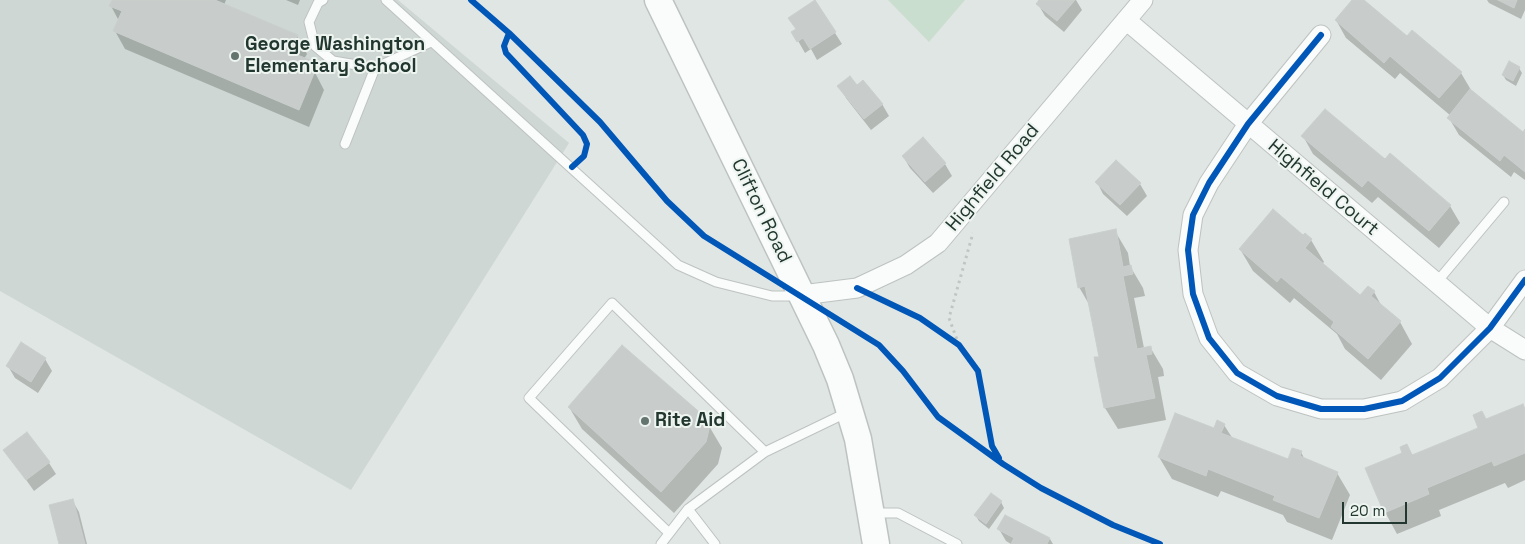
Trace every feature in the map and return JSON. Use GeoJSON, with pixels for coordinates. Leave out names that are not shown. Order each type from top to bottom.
{"type":"FeatureCollection","features":[{"type":"Feature","properties":{"kind":"main road","name":"Clifton Road"},"geometry":{"type":"LineString","coordinates":[[658,0],[826,344],[840,379],[858,439],[876,544]]}},
{"type":"Feature","properties":{"kind":"street","name":"Highfield Road"},"geometry":{"type":"LineString","coordinates":[[802,296],[857,288],[906,265],[938,242],[1143,0]]}},
{"type":"Feature","properties":{"kind":"street","name":"Highfield Court"},"geometry":{"type":"LineString","coordinates":[[1126,20],[1490,328],[1525,350]]}},
{"type":"Feature","properties":{"kind":"street"},"geometry":{"type":"LineString","coordinates":[[1321,35],[1248,124],[1209,183],[1193,215],[1188,250],[1193,294],[1209,338],[1237,373],[1277,396],[1321,409],[1364,409],[1402,401],[1440,378],[1490,328],[1525,280]]}},
{"type":"Feature","properties":{"kind":"lane"},"geometry":{"type":"LineString","coordinates":[[323,0],[318,4],[309,22],[315,46],[333,62],[376,68],[431,42]]}},
{"type":"Feature","properties":{"kind":"lane"},"geometry":{"type":"LineString","coordinates":[[386,0],[678,265],[716,282],[772,296],[802,296]]}},
{"type":"Feature","properties":{"kind":"lane"},"geometry":{"type":"LineString","coordinates":[[345,144],[376,68]]}},
{"type":"Feature","properties":{"kind":"lane"},"geometry":{"type":"LineString","coordinates":[[1436,283],[1504,202]]}},
{"type":"Feature","properties":{"kind":"lane"},"geometry":{"type":"LineString","coordinates":[[670,533],[529,398],[612,303],[765,452]]}},
{"type":"Feature","properties":{"kind":"lane"},"geometry":{"type":"LineString","coordinates":[[661,544],[688,508],[765,452],[850,411]]}},
{"type":"Feature","properties":{"kind":"lane"},"geometry":{"type":"LineString","coordinates":[[688,508],[715,544]]}},
{"type":"Feature","properties":{"kind":"lane"},"geometry":{"type":"LineString","coordinates":[[872,513],[898,513],[957,544]]}},
{"type":"Feature","properties":{"kind":"path"},"geometry":{"type":"LineString","coordinates":[[959,345],[949,318],[975,227],[962,215]]}},
{"type":"Feature","properties":{"kind":"path"},"geometry":{"type":"LineString","coordinates":[[952,340],[964,351]]}},
{"type":"Feature","properties":{"kind":"shaded area"},"geometry":{"type":"Polygon","coordinates":[[[0,0],[398,0],[569,143],[351,490],[0,291],[0,0]]]}},
{"type":"Feature","properties":{"kind":"green space"},"geometry":{"type":"Polygon","coordinates":[[[888,0],[965,0],[929,42],[888,0]]]}},
{"type":"Feature","properties":{"kind":"building","name":"George Washington Elementary School"},"geometry":{"type":"Polygon","coordinates":[[[112,0],[215,0],[298,35],[290,52],[310,60],[307,68],[315,71],[299,110],[113,31],[122,11],[109,6],[112,0]]]}},
{"type":"Feature","properties":{"kind":"building"},"geometry":{"type":"Polygon","coordinates":[[[815,0],[836,32],[810,49],[803,38],[797,42],[791,32],[796,29],[788,18],[815,0]]]}},
{"type":"Feature","properties":{"kind":"building"},"geometry":{"type":"Polygon","coordinates":[[[1039,0],[1075,0],[1057,21],[1036,4],[1039,0]]]}},
{"type":"Feature","properties":{"kind":"building"},"geometry":{"type":"Polygon","coordinates":[[[1352,0],[1364,0],[1407,36],[1412,30],[1462,72],[1439,98],[1390,56],[1384,63],[1335,20],[1352,0]]]}},
{"type":"Feature","properties":{"kind":"building"},"geometry":{"type":"Polygon","coordinates":[[[1498,0],[1517,0],[1514,8],[1498,0]]]}},
{"type":"Feature","properties":{"kind":"building"},"geometry":{"type":"Polygon","coordinates":[[[1509,61],[1520,67],[1513,81],[1502,75],[1509,61]]]}},
{"type":"Feature","properties":{"kind":"building"},"geometry":{"type":"Polygon","coordinates":[[[850,76],[857,85],[863,80],[883,104],[864,119],[837,86],[850,76]]]}},
{"type":"Feature","properties":{"kind":"building"},"geometry":{"type":"Polygon","coordinates":[[[1470,89],[1523,132],[1525,129],[1525,172],[1504,155],[1500,161],[1447,118],[1470,89]]]}},
{"type":"Feature","properties":{"kind":"building"},"geometry":{"type":"Polygon","coordinates":[[[1325,109],[1385,159],[1390,153],[1451,205],[1429,231],[1368,180],[1362,187],[1301,136],[1325,109]]]}},
{"type":"Feature","properties":{"kind":"building"},"geometry":{"type":"Polygon","coordinates":[[[923,137],[946,163],[925,182],[902,156],[923,137]]]}},
{"type":"Feature","properties":{"kind":"building"},"geometry":{"type":"Polygon","coordinates":[[[1116,160],[1141,183],[1120,205],[1095,182],[1116,160]]]}},
{"type":"Feature","properties":{"kind":"building"},"geometry":{"type":"Polygon","coordinates":[[[1273,209],[1303,235],[1305,233],[1312,239],[1305,248],[1360,295],[1368,286],[1375,291],[1371,296],[1401,321],[1368,359],[1331,327],[1334,322],[1281,277],[1277,282],[1239,249],[1273,209]]]}},
{"type":"Feature","properties":{"kind":"building"},"geometry":{"type":"Polygon","coordinates":[[[1116,229],[1123,267],[1131,265],[1133,274],[1123,276],[1137,349],[1151,346],[1152,354],[1146,355],[1155,398],[1104,408],[1094,357],[1099,357],[1085,286],[1078,288],[1069,239],[1116,229]]]}},
{"type":"Feature","properties":{"kind":"building"},"geometry":{"type":"Polygon","coordinates":[[[21,342],[46,358],[31,382],[6,366],[21,342]]]}},
{"type":"Feature","properties":{"kind":"building","name":"Rite Aid"},"geometry":{"type":"Polygon","coordinates":[[[622,345],[704,416],[710,425],[706,442],[661,492],[568,407],[622,345]]]}},
{"type":"Feature","properties":{"kind":"building"},"geometry":{"type":"Polygon","coordinates":[[[1523,404],[1525,409],[1525,453],[1494,466],[1492,461],[1427,488],[1429,494],[1384,513],[1365,468],[1402,453],[1400,447],[1407,444],[1412,455],[1478,428],[1473,415],[1482,411],[1486,419],[1523,404]]]}},
{"type":"Feature","properties":{"kind":"building"},"geometry":{"type":"Polygon","coordinates":[[[1175,413],[1214,428],[1217,420],[1225,424],[1221,433],[1288,459],[1292,448],[1302,451],[1300,456],[1338,472],[1319,518],[1273,500],[1275,496],[1208,469],[1206,476],[1158,457],[1175,413]]]}},
{"type":"Feature","properties":{"kind":"building"},"geometry":{"type":"Polygon","coordinates":[[[27,432],[50,462],[26,480],[3,450],[27,432]]]}},
{"type":"Feature","properties":{"kind":"building"},"geometry":{"type":"Polygon","coordinates":[[[991,493],[1002,501],[986,524],[974,515],[991,493]]]}},
{"type":"Feature","properties":{"kind":"building"},"geometry":{"type":"Polygon","coordinates":[[[73,499],[85,544],[59,544],[49,505],[73,499]]]}},
{"type":"Feature","properties":{"kind":"building"},"geometry":{"type":"Polygon","coordinates":[[[1005,515],[1050,538],[1047,544],[1011,544],[1014,538],[997,529],[1005,515]]]}},
{"type":"Feature","properties":{"kind":"cycle path"},"geometry":{"type":"LineString","coordinates":[[471,0],[509,33],[600,122],[667,201],[704,236],[879,345],[903,371],[938,417],[1003,464],[1041,488],[1113,525],[1160,544]]}},
{"type":"Feature","properties":{"kind":"cycle path"},"geometry":{"type":"LineString","coordinates":[[509,33],[504,46],[506,53],[583,135],[587,144],[584,156],[572,167]]}},
{"type":"Feature","properties":{"kind":"cycle path"},"geometry":{"type":"LineString","coordinates":[[1321,35],[1248,124],[1209,183],[1193,215],[1188,250],[1193,294],[1209,338],[1237,373],[1277,396],[1321,409],[1364,409],[1402,401],[1440,378],[1490,328],[1525,280]]}},
{"type":"Feature","properties":{"kind":"cycle path"},"geometry":{"type":"LineString","coordinates":[[857,288],[920,318],[959,345],[978,371],[992,446],[999,458]]}},
{"type":"Feature","properties":{"kind":"place","name":"George Washington Elementary School"},"geometry":{"type":"Point","coordinates":[235,56]}},
{"type":"Feature","properties":{"kind":"place","name":"Rite Aid"},"geometry":{"type":"Point","coordinates":[645,421]}}]}
